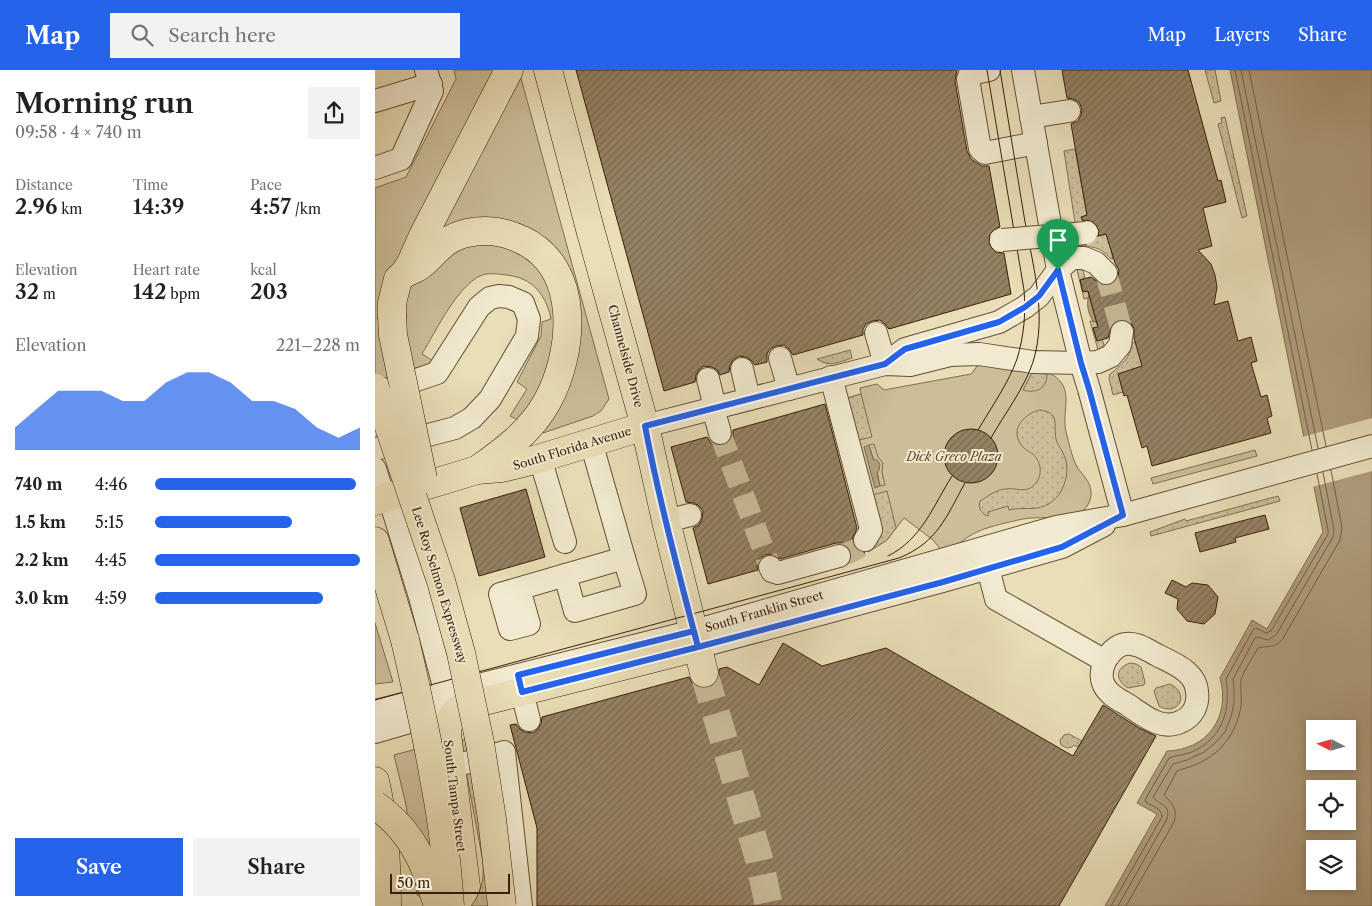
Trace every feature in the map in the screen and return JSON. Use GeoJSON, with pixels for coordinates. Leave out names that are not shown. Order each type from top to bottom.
{"type":"FeatureCollection","features":[{"type":"Feature","properties":{"kind":"main road"},"geometry":{"type":"LineString","coordinates":[[404,274],[509,70]]}},
{"type":"Feature","properties":{"kind":"main road","name":"Channelside Drive"},"geometry":{"type":"LineString","coordinates":[[547,70],[645,426],[678,518],[696,639],[704,673]]}},
{"type":"Feature","properties":{"kind":"main road"},"geometry":{"type":"LineString","coordinates":[[441,582],[427,494],[395,344],[392,316],[393,304],[398,279],[404,274],[420,266],[446,241],[465,234],[485,231],[506,233],[525,241],[534,246],[550,263],[561,281],[565,293],[567,332],[563,363],[547,402],[521,435],[477,470]]}},
{"type":"Feature","properties":{"kind":"main road","name":"Lee Roy Selmon Expressway"},"geometry":{"type":"LineString","coordinates":[[375,388],[441,582],[461,652],[480,743],[493,819],[502,906]]}},
{"type":"Feature","properties":{"kind":"main road","name":"South Florida Avenue"},"geometry":{"type":"LineString","coordinates":[[383,499],[477,470],[502,468],[645,426]]}},
{"type":"Feature","properties":{"kind":"main road"},"geometry":{"type":"LineString","coordinates":[[375,541],[405,640],[421,711],[436,785],[450,906]]}},
{"type":"Feature","properties":{"kind":"main road"},"geometry":{"type":"LineString","coordinates":[[375,581],[405,640]]}},
{"type":"Feature","properties":{"kind":"main road","name":"South Franklin Street"},"geometry":{"type":"LineString","coordinates":[[453,700],[696,639]]}},
{"type":"Feature","properties":{"kind":"main road","name":"South Tampa Street"},"geometry":{"type":"LineString","coordinates":[[439,906],[453,903],[459,899],[466,886],[447,734],[453,700]]}},
{"type":"Feature","properties":{"kind":"main road"},"geometry":{"type":"LineString","coordinates":[[375,782],[378,821],[387,875],[387,906]]}},
{"type":"Feature","properties":{"kind":"main road"},"geometry":{"type":"LineString","coordinates":[[378,821],[388,814],[404,831],[418,851],[439,906]]}},
{"type":"Feature","properties":{"kind":"street"},"geometry":{"type":"LineString","coordinates":[[989,70],[970,74],[968,79],[980,149],[985,153],[1036,144]]}},
{"type":"Feature","properties":{"kind":"street"},"geometry":{"type":"LineString","coordinates":[[1023,70],[1058,270],[1081,363],[1123,515]]}},
{"type":"Feature","properties":{"kind":"street"},"geometry":{"type":"LineString","coordinates":[[375,101],[428,77],[432,90],[401,159],[375,168]]}},
{"type":"Feature","properties":{"kind":"street"},"geometry":{"type":"LineString","coordinates":[[1031,118],[1069,111]]}},
{"type":"Feature","properties":{"kind":"street"},"geometry":{"type":"LineString","coordinates":[[1002,240],[1086,233]]}},
{"type":"Feature","properties":{"kind":"street"},"geometry":{"type":"LineString","coordinates":[[1058,270],[1072,258],[1084,258],[1097,263],[1106,273]]}},
{"type":"Feature","properties":{"kind":"street","name":"South Florida Avenue"},"geometry":{"type":"LineString","coordinates":[[885,364],[905,349],[999,322],[1025,307],[1039,296],[1058,270]]}},
{"type":"Feature","properties":{"kind":"street"},"geometry":{"type":"LineString","coordinates":[[375,394],[437,373],[479,307],[490,298],[499,296],[509,297],[523,303],[529,319],[527,336],[490,399],[472,418],[455,428],[375,449]]}},
{"type":"Feature","properties":{"kind":"street","name":"South Florida Avenue"},"geometry":{"type":"LineString","coordinates":[[645,426],[885,364],[910,365],[950,355],[979,354],[1033,362],[1099,362],[1111,356],[1120,345],[1122,332]]}},
{"type":"Feature","properties":{"kind":"street"},"geometry":{"type":"LineString","coordinates":[[876,333],[885,364]]}},
{"type":"Feature","properties":{"kind":"street"},"geometry":{"type":"LineString","coordinates":[[780,358],[789,388]]}},
{"type":"Feature","properties":{"kind":"street"},"geometry":{"type":"LineString","coordinates":[[742,369],[749,399]]}},
{"type":"Feature","properties":{"kind":"street"},"geometry":{"type":"LineString","coordinates":[[831,377],[870,525],[871,530],[865,540]]}},
{"type":"Feature","properties":{"kind":"street"},"geometry":{"type":"LineString","coordinates":[[708,379],[720,433]]}},
{"type":"Feature","properties":{"kind":"street"},"geometry":{"type":"LineString","coordinates":[[565,575],[575,611],[635,594],[591,442]]}},
{"type":"Feature","properties":{"kind":"street","name":"South Franklin Street"},"geometry":{"type":"LineString","coordinates":[[696,639],[986,559],[1056,527],[1123,515],[1372,446]]}},
{"type":"Feature","properties":{"kind":"street"},"geometry":{"type":"LineString","coordinates":[[540,458],[565,542]]}},
{"type":"Feature","properties":{"kind":"street"},"geometry":{"type":"LineString","coordinates":[[375,469],[383,499],[420,597],[453,700]]}},
{"type":"Feature","properties":{"kind":"street"},"geometry":{"type":"LineString","coordinates":[[770,567],[771,571],[778,573],[839,556]]}},
{"type":"Feature","properties":{"kind":"street"},"geometry":{"type":"LineString","coordinates":[[519,589],[624,558]]}},
{"type":"Feature","properties":{"kind":"street"},"geometry":{"type":"LineString","coordinates":[[986,559],[996,599],[1105,660]]}},
{"type":"Feature","properties":{"kind":"street"},"geometry":{"type":"LineString","coordinates":[[520,684],[529,720]]}},
{"type":"Feature","properties":{"kind":"street","name":"South Franklin Street"},"geometry":{"type":"LineString","coordinates":[[375,711],[453,700]]}},
{"type":"Feature","properties":{"kind":"street","name":"South Franklin Street"},"geometry":{"type":"LineString","coordinates":[[375,732],[453,700]]}},
{"type":"Feature","properties":{"kind":"street"},"geometry":{"type":"LineString","coordinates":[[451,767],[504,752],[521,906]]}},
{"type":"Feature","properties":{"kind":"green space"},"geometry":{"type":"Polygon","coordinates":[[[454,70],[519,71],[609,399],[601,411],[593,416],[543,433],[510,416],[527,389],[517,382],[541,336],[542,322],[551,319],[545,300],[537,289],[517,277],[503,274],[486,274],[476,278],[449,308],[422,354],[435,362],[375,381],[375,188],[406,177],[456,79],[454,70]]]}},
{"type":"Feature","properties":{"kind":"green space"},"geometry":{"type":"Polygon","coordinates":[[[1205,70],[1215,70],[1221,101],[1214,103],[1205,70]]]}},
{"type":"Feature","properties":{"kind":"green space"},"geometry":{"type":"Polygon","coordinates":[[[1225,117],[1247,216],[1242,218],[1218,124],[1222,123],[1221,118],[1225,117]]]}},
{"type":"Feature","properties":{"kind":"green space"},"geometry":{"type":"Polygon","coordinates":[[[1075,149],[1087,215],[1082,217],[1087,239],[1110,233],[1115,249],[1111,251],[1113,259],[1100,250],[1080,245],[1078,242],[1064,151],[1075,149]]]}},
{"type":"Feature","properties":{"kind":"green space"},"geometry":{"type":"Polygon","coordinates":[[[1077,270],[1083,270],[1085,278],[1080,280],[1089,293],[1088,298],[1084,299],[1077,270]]]}},
{"type":"Feature","properties":{"kind":"green space"},"geometry":{"type":"Polygon","coordinates":[[[1090,321],[1096,322],[1098,327],[1093,329],[1097,341],[1102,339],[1104,345],[1098,350],[1090,321]]]}},
{"type":"Feature","properties":{"kind":"green space"},"geometry":{"type":"Polygon","coordinates":[[[1135,342],[1147,365],[1119,374],[1123,392],[1113,395],[1109,378],[1110,374],[1125,361],[1132,343],[1135,342]]]}},
{"type":"Feature","properties":{"kind":"green space"},"geometry":{"type":"Polygon","coordinates":[[[850,350],[852,358],[839,362],[830,364],[817,359],[850,350]]]}},
{"type":"Feature","properties":{"kind":"green space","name":"Dick Greco Plaza"},"geometry":{"type":"Polygon","coordinates":[[[978,365],[1051,374],[1059,380],[1065,393],[1065,424],[1071,453],[1090,487],[1091,498],[1088,504],[1082,512],[1074,516],[1029,518],[989,527],[942,551],[933,540],[904,518],[887,540],[868,552],[844,399],[861,394],[860,388],[877,384],[884,390],[971,374],[978,365]]]}},
{"type":"Feature","properties":{"kind":"green space"},"geometry":{"type":"Polygon","coordinates":[[[1032,373],[1047,374],[1045,383],[1037,390],[1023,390],[1032,373]]]}},
{"type":"Feature","properties":{"kind":"green space"},"geometry":{"type":"Polygon","coordinates":[[[861,394],[872,437],[855,441],[844,399],[861,394]]]}},
{"type":"Feature","properties":{"kind":"green space"},"geometry":{"type":"Polygon","coordinates":[[[1039,410],[1051,413],[1055,420],[1057,443],[1067,465],[1066,478],[1062,490],[1054,500],[1038,508],[1009,510],[1008,506],[988,512],[989,515],[987,516],[979,506],[980,501],[992,493],[1002,490],[1031,488],[1039,478],[1040,465],[1033,454],[1019,442],[1017,430],[1027,416],[1039,410]]]}},
{"type":"Feature","properties":{"kind":"green space"},"geometry":{"type":"Polygon","coordinates":[[[874,444],[878,457],[883,463],[882,472],[885,485],[880,486],[869,445],[874,444]]]}},
{"type":"Feature","properties":{"kind":"green space"},"geometry":{"type":"Polygon","coordinates":[[[1255,450],[1257,456],[1153,484],[1151,478],[1255,450]]]}},
{"type":"Feature","properties":{"kind":"green space"},"geometry":{"type":"Polygon","coordinates":[[[887,491],[896,528],[887,540],[868,552],[866,544],[869,496],[887,491]]]}},
{"type":"Feature","properties":{"kind":"green space"},"geometry":{"type":"Polygon","coordinates":[[[1278,496],[1280,501],[1151,536],[1150,532],[1185,519],[1186,521],[1278,496]]]}},
{"type":"Feature","properties":{"kind":"green space"},"geometry":{"type":"Polygon","coordinates":[[[375,623],[393,682],[375,684],[375,623]]]}},
{"type":"Feature","properties":{"kind":"green space"},"geometry":{"type":"Polygon","coordinates":[[[1130,663],[1141,667],[1144,685],[1128,688],[1119,678],[1119,671],[1130,663]]]}},
{"type":"Feature","properties":{"kind":"green space"},"geometry":{"type":"Polygon","coordinates":[[[1170,684],[1180,693],[1181,698],[1176,707],[1166,709],[1159,706],[1154,691],[1156,688],[1170,684]]]}},
{"type":"Feature","properties":{"kind":"green space"},"geometry":{"type":"Polygon","coordinates":[[[1069,734],[1082,741],[1078,747],[1074,745],[1067,748],[1061,745],[1060,740],[1064,735],[1069,734]]]}},
{"type":"Feature","properties":{"kind":"green space"},"geometry":{"type":"Polygon","coordinates":[[[465,739],[493,906],[470,906],[480,891],[483,862],[461,744],[461,741],[465,739]]]}},
{"type":"Feature","properties":{"kind":"green space"},"geometry":{"type":"Polygon","coordinates":[[[439,743],[430,902],[417,895],[406,805],[394,755],[439,743]]]}},
{"type":"Feature","properties":{"kind":"water"},"geometry":{"type":"Polygon","coordinates":[[[1230,70],[1372,70],[1372,906],[1105,906],[1157,814],[1137,803],[1167,751],[1194,745],[1213,729],[1219,718],[1222,706],[1223,692],[1220,678],[1252,620],[1267,629],[1323,532],[1230,70]]]}},
{"type":"Feature","properties":{"kind":"water"},"geometry":{"type":"Polygon","coordinates":[[[1089,295],[1096,322],[1093,321],[1089,312],[1089,295]]]}},
{"type":"Feature","properties":{"kind":"water"},"geometry":{"type":"Polygon","coordinates":[[[869,445],[873,459],[877,460],[880,464],[877,473],[880,486],[875,488],[864,447],[869,445]]]}},
{"type":"Feature","properties":{"kind":"pier"},"geometry":{"type":"Polygon","coordinates":[[[1372,418],[1372,471],[1312,487],[1302,437],[1372,418]]]}},
{"type":"Feature","properties":{"kind":"building"},"geometry":{"type":"Polygon","coordinates":[[[576,70],[957,70],[955,81],[967,151],[971,159],[982,166],[989,166],[1000,227],[990,234],[989,242],[996,252],[1004,253],[1011,294],[889,329],[880,320],[872,321],[866,324],[863,329],[863,335],[793,355],[784,345],[776,346],[770,349],[767,354],[767,362],[755,365],[746,357],[739,356],[733,360],[729,372],[720,375],[712,367],[704,366],[696,375],[695,382],[664,391],[576,70]]]}},
{"type":"Feature","properties":{"kind":"building"},"geometry":{"type":"Polygon","coordinates":[[[1062,70],[1188,70],[1218,181],[1221,180],[1226,202],[1203,208],[1212,246],[1198,250],[1211,264],[1215,275],[1217,287],[1214,305],[1228,301],[1238,341],[1251,337],[1257,361],[1251,363],[1261,397],[1267,395],[1272,416],[1267,418],[1271,433],[1152,466],[1147,446],[1142,448],[1127,395],[1124,396],[1118,374],[1142,366],[1134,338],[1134,328],[1130,322],[1124,319],[1118,320],[1112,324],[1108,338],[1097,341],[1093,328],[1098,327],[1088,291],[1083,292],[1080,280],[1091,277],[1102,285],[1109,286],[1116,282],[1119,270],[1106,234],[1098,236],[1099,231],[1096,225],[1091,221],[1082,220],[1081,217],[1087,215],[1071,124],[1078,121],[1082,109],[1079,102],[1067,98],[1062,70]]]}},
{"type":"Feature","properties":{"kind":"building"},"geometry":{"type":"Polygon","coordinates":[[[825,404],[857,528],[852,539],[853,546],[858,551],[865,553],[852,557],[848,546],[843,543],[836,543],[780,559],[770,554],[759,559],[758,570],[708,584],[693,528],[699,525],[703,511],[694,503],[686,502],[671,447],[707,437],[716,446],[723,446],[730,442],[733,437],[733,430],[825,404]]]}},
{"type":"Feature","properties":{"kind":"building","name":"Dick Greco Plaza"},"geometry":{"type":"Polygon","coordinates":[[[966,429],[976,429],[986,433],[994,441],[998,456],[994,471],[986,479],[976,483],[966,483],[956,479],[948,471],[944,461],[944,451],[948,441],[956,433],[966,429]]]}},
{"type":"Feature","properties":{"kind":"building"},"geometry":{"type":"Polygon","coordinates":[[[526,489],[545,557],[479,576],[460,508],[526,489]]]}},
{"type":"Feature","properties":{"kind":"building"},"geometry":{"type":"Polygon","coordinates":[[[1265,515],[1269,529],[1235,538],[1236,542],[1200,552],[1195,533],[1265,515]]]}},
{"type":"Feature","properties":{"kind":"building"},"geometry":{"type":"Polygon","coordinates":[[[1172,580],[1186,587],[1192,583],[1208,585],[1218,597],[1215,614],[1204,624],[1187,621],[1177,609],[1178,599],[1165,593],[1172,580]]]}},
{"type":"Feature","properties":{"kind":"building"},"geometry":{"type":"Polygon","coordinates":[[[783,643],[822,666],[886,648],[1073,756],[1103,705],[1139,728],[1156,736],[1059,906],[537,906],[537,828],[510,725],[516,724],[525,732],[533,733],[541,724],[542,717],[689,677],[692,683],[699,688],[708,688],[715,684],[719,678],[719,669],[727,667],[759,685],[783,643]]]}},
{"type":"Feature","properties":{"kind":"tunnel"},"geometry":{"type":"LineString","coordinates":[[1106,273],[1122,332]]}},
{"type":"Feature","properties":{"kind":"tunnel"},"geometry":{"type":"LineString","coordinates":[[720,433],[770,567]]}},
{"type":"Feature","properties":{"kind":"tunnel"},"geometry":{"type":"LineString","coordinates":[[839,556],[857,549],[865,540]]}},
{"type":"Feature","properties":{"kind":"tunnel"},"geometry":{"type":"LineString","coordinates":[[704,673],[759,859],[769,906]]}},
{"type":"Feature","properties":{"kind":"tram line"},"geometry":{"type":"LineString","coordinates":[[978,430],[1014,368],[1023,333],[1025,307],[1024,290],[987,70]]}},
{"type":"Feature","properties":{"kind":"tram line"},"geometry":{"type":"LineString","coordinates":[[991,438],[1029,372],[1037,344],[1039,326],[1037,289],[1000,70]]}},
{"type":"Feature","properties":{"kind":"tram line"},"geometry":{"type":"LineString","coordinates":[[888,556],[910,541],[926,521],[952,476]]}},
{"type":"Feature","properties":{"kind":"tram line"},"geometry":{"type":"LineString","coordinates":[[375,700],[899,558],[912,552],[932,536],[946,517],[965,483]]}},
{"type":"Feature","properties":{"kind":"route"},"geometry":{"type":"LineString","coordinates":[[1058,270],[1039,296],[1025,307],[999,322],[905,349],[885,364],[645,426],[666,521],[690,614],[698,647],[522,692],[518,675],[694,631],[698,647],[943,582],[1062,547],[1123,515],[1081,363],[1058,270]]}}]}
